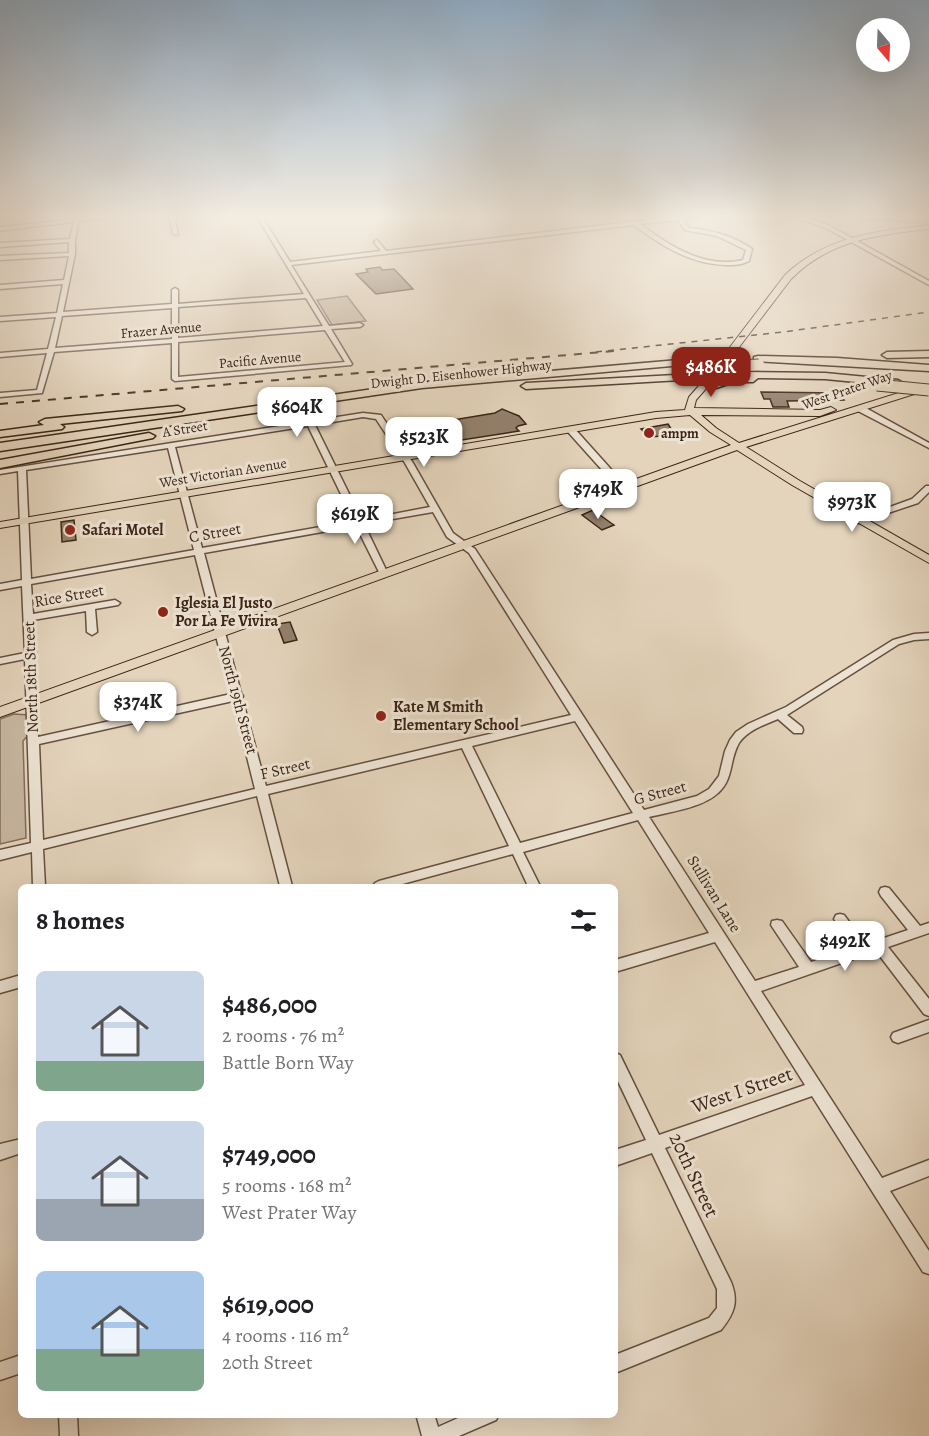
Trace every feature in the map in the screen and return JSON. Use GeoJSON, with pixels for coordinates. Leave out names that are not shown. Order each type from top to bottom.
{"type":"FeatureCollection","features":[{"type":"Feature","properties":{"kind":"highway"},"geometry":{"type":"LineString","coordinates":[[692,373],[759,362],[929,354]]}},
{"type":"Feature","properties":{"kind":"highway","name":"Dwight D. Eisenhower Highway"},"geometry":{"type":"LineString","coordinates":[[0,447],[362,392],[468,380],[703,360],[929,374]]}},
{"type":"Feature","properties":{"kind":"highway","name":"Dwight D. Eisenhower Highway"},"geometry":{"type":"LineString","coordinates":[[759,362],[837,361],[929,368]]}},
{"type":"Feature","properties":{"kind":"highway"},"geometry":{"type":"LineString","coordinates":[[759,362],[881,381]]}},
{"type":"Feature","properties":{"kind":"highway"},"geometry":{"type":"LineString","coordinates":[[692,373],[802,375],[862,379],[908,386],[929,384]]}},
{"type":"Feature","properties":{"kind":"highway","name":"Dwight D. Eisenhower Highway"},"geometry":{"type":"LineString","coordinates":[[0,454],[383,397],[474,386],[515,386],[692,373]]}},
{"type":"Feature","properties":{"kind":"highway"},"geometry":{"type":"LineString","coordinates":[[716,384],[734,380],[769,379],[929,384]]}},
{"type":"Feature","properties":{"kind":"highway"},"geometry":{"type":"LineString","coordinates":[[862,379],[885,383],[892,387],[893,391]]}},
{"type":"Feature","properties":{"kind":"highway"},"geometry":{"type":"LineString","coordinates":[[0,434],[333,393],[362,392]]}},
{"type":"Feature","properties":{"kind":"highway"},"geometry":{"type":"LineString","coordinates":[[0,426],[200,409]]}},
{"type":"Feature","properties":{"kind":"highway"},"geometry":{"type":"LineString","coordinates":[[0,464],[214,422]]}},
{"type":"Feature","properties":{"kind":"main road"},"geometry":{"type":"LineString","coordinates":[[656,415],[677,408],[692,399],[786,282]]}},
{"type":"Feature","properties":{"kind":"main road"},"geometry":{"type":"LineString","coordinates":[[696,414],[702,399],[795,282]]}},
{"type":"Feature","properties":{"kind":"main road","name":"West Prater Way"},"geometry":{"type":"LineString","coordinates":[[0,712],[710,455],[861,409],[929,384]]}},
{"type":"Feature","properties":{"kind":"main road","name":"West Prater Way"},"geometry":{"type":"LineString","coordinates":[[777,433],[807,419],[908,386]]}},
{"type":"Feature","properties":{"kind":"main road"},"geometry":{"type":"LineString","coordinates":[[692,399],[689,409],[713,430],[858,520],[929,560]]}},
{"type":"Feature","properties":{"kind":"main road"},"geometry":{"type":"LineString","coordinates":[[709,402],[715,408],[728,412]]}},
{"type":"Feature","properties":{"kind":"main road","name":"West Victorian Avenue"},"geometry":{"type":"LineString","coordinates":[[592,426],[604,427],[696,414],[728,412],[820,413],[849,406]]}},
{"type":"Feature","properties":{"kind":"main road","name":"West Victorian Avenue"},"geometry":{"type":"LineString","coordinates":[[0,525],[656,415],[787,413],[807,419],[831,418]]}},
{"type":"Feature","properties":{"kind":"main road"},"geometry":{"type":"LineString","coordinates":[[710,455],[719,446],[713,430]]}},
{"type":"Feature","properties":{"kind":"street"},"geometry":{"type":"LineString","coordinates":[[0,287],[65,282]]}},
{"type":"Feature","properties":{"kind":"street"},"geometry":{"type":"LineString","coordinates":[[0,395],[40,392],[60,314],[65,282]]}},
{"type":"Feature","properties":{"kind":"street"},"geometry":{"type":"LineString","coordinates":[[299,282],[328,328]]}},
{"type":"Feature","properties":{"kind":"street"},"geometry":{"type":"LineString","coordinates":[[174,341],[175,290]]}},
{"type":"Feature","properties":{"kind":"street"},"geometry":{"type":"LineString","coordinates":[[0,319],[307,296]]}},
{"type":"Feature","properties":{"kind":"street","name":"Frazer Avenue"},"geometry":{"type":"LineString","coordinates":[[0,355],[360,325]]}},
{"type":"Feature","properties":{"kind":"street","name":"Pacific Avenue"},"geometry":{"type":"LineString","coordinates":[[174,341],[174,376],[181,379],[349,364],[328,328]]}},
{"type":"Feature","properties":{"kind":"street"},"geometry":{"type":"LineString","coordinates":[[861,409],[929,446]]}},
{"type":"Feature","properties":{"kind":"street","name":"A Street"},"geometry":{"type":"LineString","coordinates":[[0,472],[373,415]]}},
{"type":"Feature","properties":{"kind":"street","name":"Sullivan Lane"},"geometry":{"type":"LineString","coordinates":[[373,415],[378,417],[405,457],[450,535],[472,551],[929,1266]]}},
{"type":"Feature","properties":{"kind":"street"},"geometry":{"type":"LineString","coordinates":[[310,423],[384,574]]}},
{"type":"Feature","properties":{"kind":"street"},"geometry":{"type":"LineString","coordinates":[[572,430],[623,488]]}},
{"type":"Feature","properties":{"kind":"street","name":"North 19th Street"},"geometry":{"type":"LineString","coordinates":[[171,445],[285,884]]}},
{"type":"Feature","properties":{"kind":"street","name":"North 18th Street"},"geometry":{"type":"LineString","coordinates":[[22,468],[39,884]]}},
{"type":"Feature","properties":{"kind":"street"},"geometry":{"type":"LineString","coordinates":[[858,520],[915,501],[929,489]]}},
{"type":"Feature","properties":{"kind":"street","name":"C Street"},"geometry":{"type":"LineString","coordinates":[[0,587],[435,509]]}},
{"type":"Feature","properties":{"kind":"street","name":"Rice Street"},"geometry":{"type":"LineString","coordinates":[[29,618],[115,603]]}},
{"type":"Feature","properties":{"kind":"street"},"geometry":{"type":"LineString","coordinates":[[90,608],[93,632]]}},
{"type":"Feature","properties":{"kind":"street","name":"G Street"},"geometry":{"type":"LineString","coordinates":[[387,884],[694,802],[715,790],[727,773],[731,752],[740,736],[748,729],[780,715],[896,642],[929,636]]}},
{"type":"Feature","properties":{"kind":"street"},"geometry":{"type":"LineString","coordinates":[[0,661],[31,655]]}},
{"type":"Feature","properties":{"kind":"street"},"geometry":{"type":"LineString","coordinates":[[33,742],[238,696]]}},
{"type":"Feature","properties":{"kind":"street"},"geometry":{"type":"LineString","coordinates":[[780,715],[798,730]]}},
{"type":"Feature","properties":{"kind":"street","name":"F Street"},"geometry":{"type":"LineString","coordinates":[[0,855],[579,717]]}},
{"type":"Feature","properties":{"kind":"street"},"geometry":{"type":"LineString","coordinates":[[466,744],[533,884]]}},
{"type":"Feature","properties":{"kind":"street"},"geometry":{"type":"LineString","coordinates":[[752,988],[923,930],[885,892]]}},
{"type":"Feature","properties":{"kind":"street"},"geometry":{"type":"LineString","coordinates":[[840,919],[863,950]]}},
{"type":"Feature","properties":{"kind":"street"},"geometry":{"type":"LineString","coordinates":[[777,926],[807,968]]}},
{"type":"Feature","properties":{"kind":"street"},"geometry":{"type":"LineString","coordinates":[[618,965],[718,935]]}},
{"type":"Feature","properties":{"kind":"street"},"geometry":{"type":"LineString","coordinates":[[879,945],[929,1010]]}},
{"type":"Feature","properties":{"kind":"street"},"geometry":{"type":"LineString","coordinates":[[0,987],[18,982]]}},
{"type":"Feature","properties":{"kind":"street"},"geometry":{"type":"LineString","coordinates":[[898,1038],[929,1026]]}},
{"type":"Feature","properties":{"kind":"street","name":"20th Street"},"geometry":{"type":"LineString","coordinates":[[618,1066],[725,1288],[726,1311],[715,1324],[618,1363]]}},
{"type":"Feature","properties":{"kind":"street","name":"West I Street"},"geometry":{"type":"LineString","coordinates":[[618,1157],[816,1088]]}},
{"type":"Feature","properties":{"kind":"street"},"geometry":{"type":"LineString","coordinates":[[0,1152],[18,1147]]}},
{"type":"Feature","properties":{"kind":"street"},"geometry":{"type":"LineString","coordinates":[[880,1187],[929,1168]]}},
{"type":"Feature","properties":{"kind":"street"},"geometry":{"type":"LineString","coordinates":[[0,1371],[18,1365]]}},
{"type":"Feature","properties":{"kind":"street"},"geometry":{"type":"LineString","coordinates":[[68,1418],[69,1436]]}},
{"type":"Feature","properties":{"kind":"street"},"geometry":{"type":"LineString","coordinates":[[426,1418],[431,1436]]}},
{"type":"Feature","properties":{"kind":"street"},"geometry":{"type":"LineString","coordinates":[[437,1436],[480,1418]]}},
{"type":"Feature","properties":{"kind":"shaded area"},"geometry":{"type":"Polygon","coordinates":[[[347,296],[366,321],[332,325],[317,300],[347,296]]]}},
{"type":"Feature","properties":{"kind":"shaded area"},"geometry":{"type":"Polygon","coordinates":[[[14,714],[29,715],[31,732],[23,741],[26,838],[0,844],[0,719],[14,714]]]}},
{"type":"Feature","properties":{"kind":"building"},"geometry":{"type":"Polygon","coordinates":[[[364,282],[406,282],[413,289],[376,294],[364,282]]]}},
{"type":"Feature","properties":{"kind":"building"},"geometry":{"type":"Polygon","coordinates":[[[761,392],[840,393],[844,400],[787,401],[789,407],[773,407],[770,399],[764,399],[761,392]]]}},
{"type":"Feature","properties":{"kind":"building"},"geometry":{"type":"Polygon","coordinates":[[[502,409],[519,416],[526,424],[516,428],[519,431],[410,448],[405,440],[411,439],[408,434],[420,432],[425,422],[435,423],[495,413],[502,409]]]}},
{"type":"Feature","properties":{"kind":"building"},"geometry":{"type":"Polygon","coordinates":[[[668,424],[675,435],[649,437],[641,429],[668,424]]]}},
{"type":"Feature","properties":{"kind":"building"},"geometry":{"type":"Polygon","coordinates":[[[581,476],[598,487],[584,492],[567,480],[581,476]]]}},
{"type":"Feature","properties":{"kind":"building"},"geometry":{"type":"Polygon","coordinates":[[[593,510],[614,525],[602,530],[582,515],[593,510]]]}},
{"type":"Feature","properties":{"kind":"building","name":"Safari Motel"},"geometry":{"type":"Polygon","coordinates":[[[74,520],[76,540],[62,542],[61,522],[74,520]]]}},
{"type":"Feature","properties":{"kind":"building"},"geometry":{"type":"Polygon","coordinates":[[[290,622],[297,640],[284,643],[277,624],[290,622]]]}},
{"type":"Feature","properties":{"kind":"railway"},"geometry":{"type":"LineString","coordinates":[[596,352],[783,332],[929,312]]}},
{"type":"Feature","properties":{"kind":"railway"},"geometry":{"type":"LineString","coordinates":[[0,404],[614,351]]}},
{"type":"Feature","properties":{"kind":"place","name":"ampm"},"geometry":{"type":"Point","coordinates":[649,433]}},
{"type":"Feature","properties":{"kind":"place","name":"Safari Motel"},"geometry":{"type":"Point","coordinates":[70,530]}},
{"type":"Feature","properties":{"kind":"place","name":"Iglesia El Justo Por La Fe Vivira"},"geometry":{"type":"Point","coordinates":[163,612]}},
{"type":"Feature","properties":{"kind":"place","name":"Kate M Smith Elementary School"},"geometry":{"type":"Point","coordinates":[381,716]}}]}
